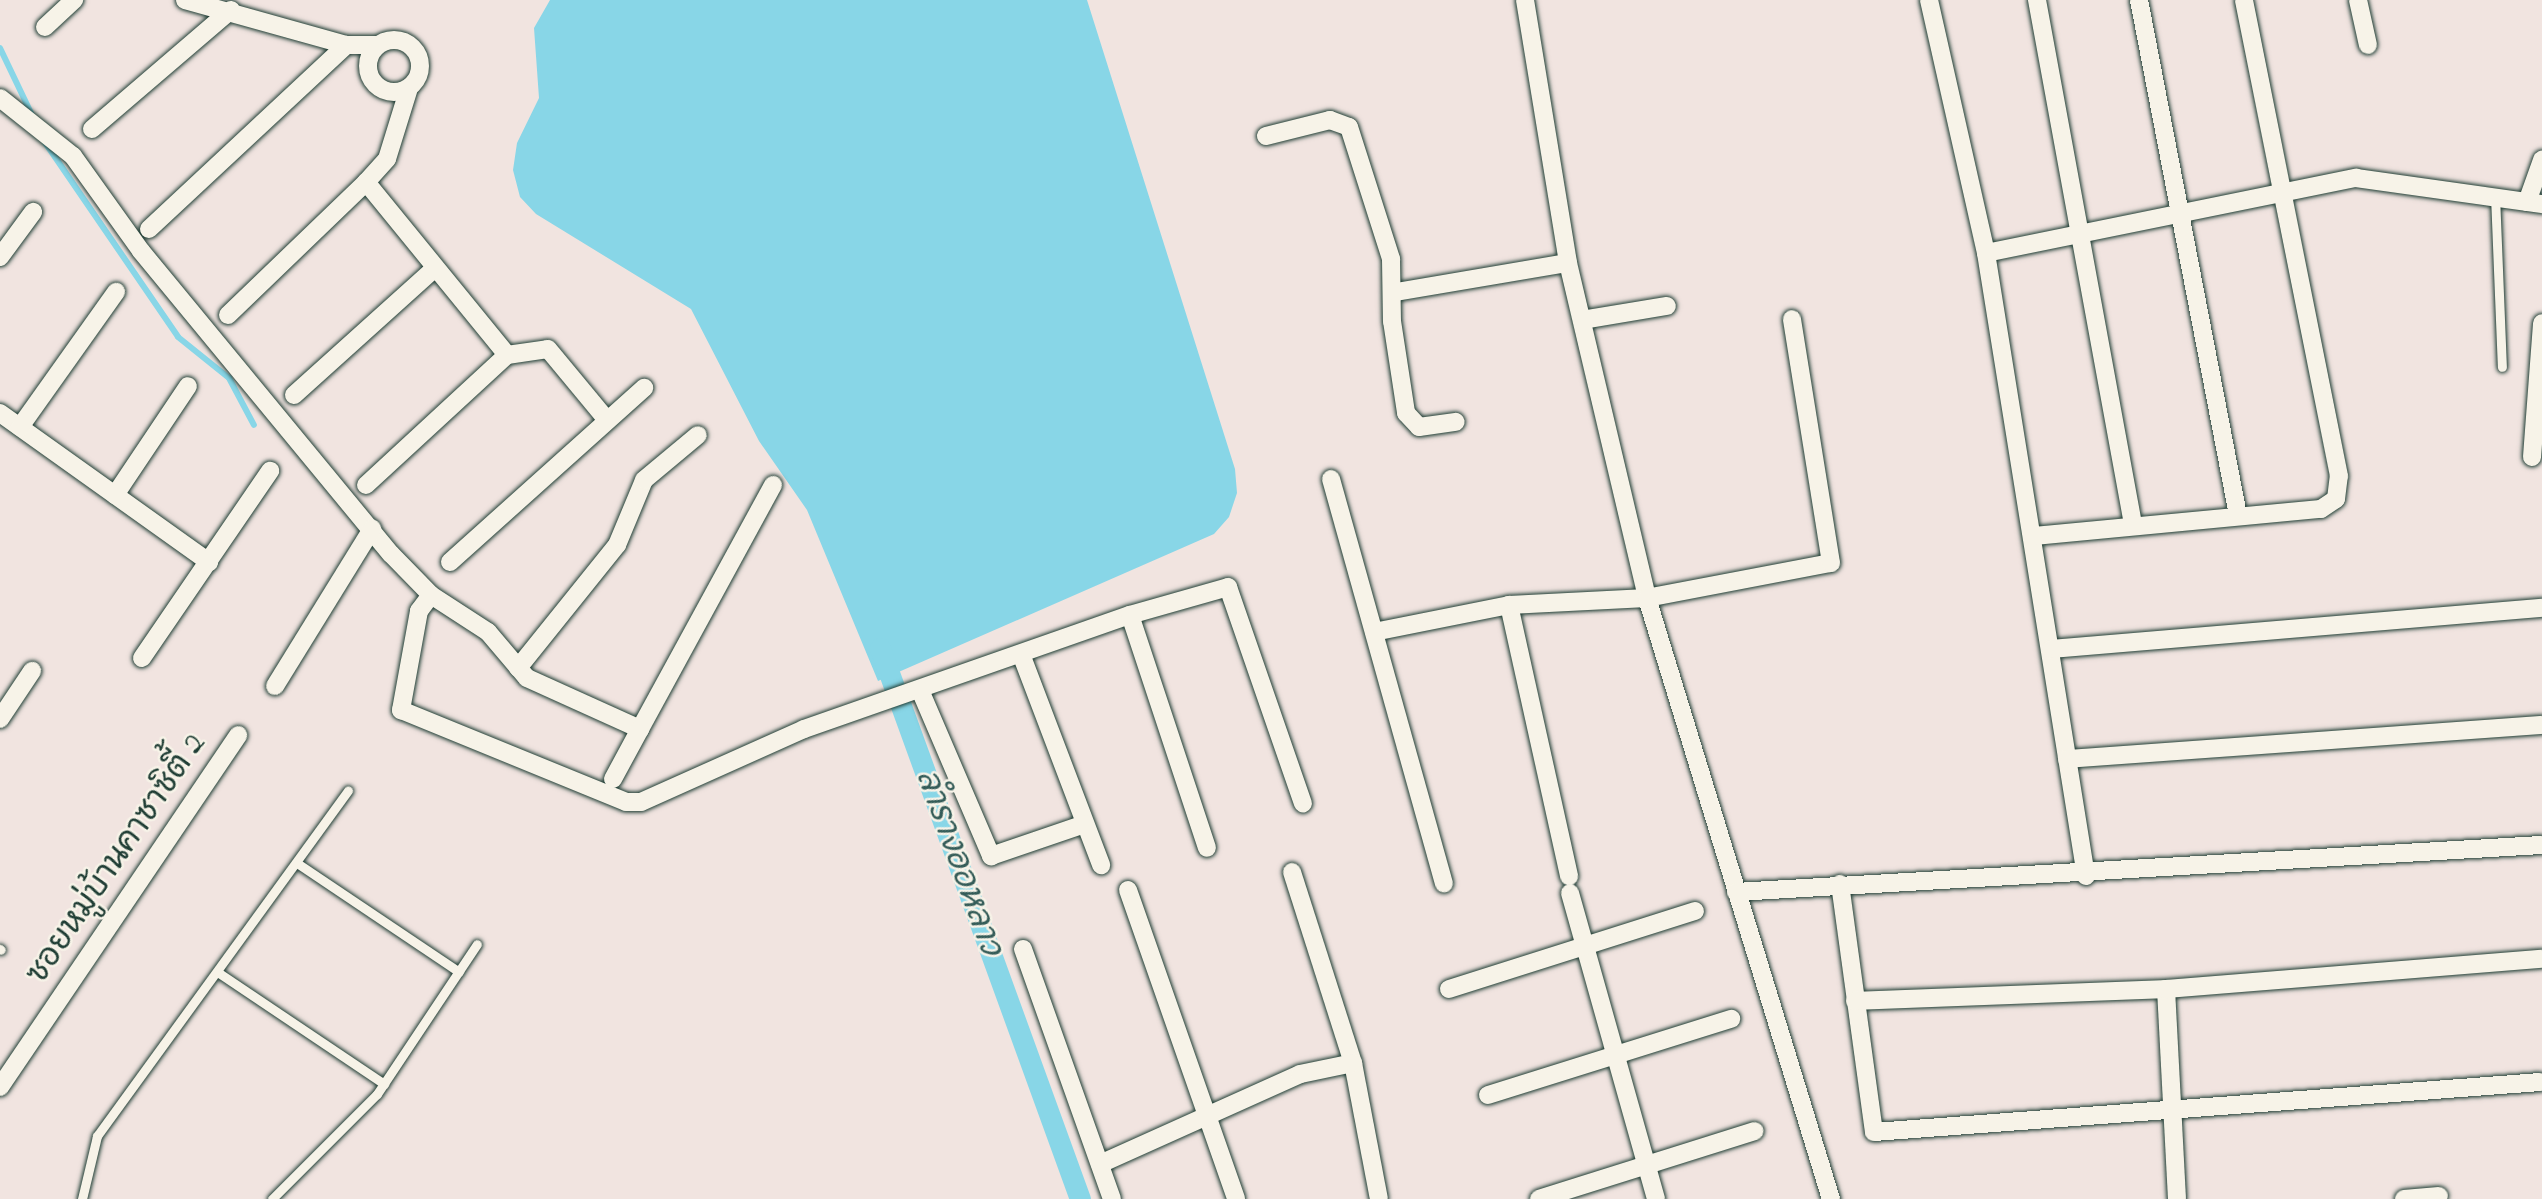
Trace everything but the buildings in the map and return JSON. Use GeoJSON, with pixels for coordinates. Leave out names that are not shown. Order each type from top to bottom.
{"type":"FeatureCollection","features":[{"type":"Feature","properties":{"kind":"street"},"geometry":{"type":"LineString","coordinates":[[45,27],[74,0]]}},
{"type":"Feature","properties":{"kind":"street"},"geometry":{"type":"LineString","coordinates":[[185,0],[231,10],[346,45],[377,45],[398,41],[411,47],[419,67],[409,88],[387,159],[228,315]]}},
{"type":"Feature","properties":{"kind":"street"},"geometry":{"type":"LineString","coordinates":[[1525,0],[1568,263],[1647,598],[1831,1199]]}},
{"type":"Feature","properties":{"kind":"street"},"geometry":{"type":"LineString","coordinates":[[1929,0],[1986,254],[2034,536],[2085,876]]}},
{"type":"Feature","properties":{"kind":"street"},"geometry":{"type":"LineString","coordinates":[[2037,0],[2133,524]]}},
{"type":"Feature","properties":{"kind":"street"},"geometry":{"type":"LineString","coordinates":[[2139,0],[2238,515]]}},
{"type":"Feature","properties":{"kind":"street"},"geometry":{"type":"LineString","coordinates":[[2034,536],[2133,524],[2321,509],[2339,488],[2278,194],[2244,0]]}},
{"type":"Feature","properties":{"kind":"street"},"geometry":{"type":"LineString","coordinates":[[2358,0],[2368,46]]}},
{"type":"Feature","properties":{"kind":"street"},"geometry":{"type":"LineString","coordinates":[[92,129],[231,10]]}},
{"type":"Feature","properties":{"kind":"street"},"geometry":{"type":"LineString","coordinates":[[149,229],[346,45]]}},
{"type":"Feature","properties":{"kind":"street"},"geometry":{"type":"LineString","coordinates":[[377,45],[368,66],[372,80],[389,92],[409,88]]}},
{"type":"Feature","properties":{"kind":"street"},"geometry":{"type":"LineString","coordinates":[[0,98],[72,156],[141,251],[372,529],[431,595],[488,632],[518,668],[640,729]]}},
{"type":"Feature","properties":{"kind":"street"},"geometry":{"type":"LineString","coordinates":[[1266,136],[1330,120],[1349,127],[1363,156],[1396,292],[1392,321],[1410,423],[1456,422]]}},
{"type":"Feature","properties":{"kind":"street"},"geometry":{"type":"LineString","coordinates":[[1986,254],[2080,232],[2356,178],[2495,193],[2534,203],[2542,160]]}},
{"type":"Feature","properties":{"kind":"street"},"geometry":{"type":"LineString","coordinates":[[366,182],[433,270],[507,355]]}},
{"type":"Feature","properties":{"kind":"street"},"geometry":{"type":"LineString","coordinates":[[0,257],[33,212]]}},
{"type":"Feature","properties":{"kind":"street"},"geometry":{"type":"LineString","coordinates":[[1396,292],[1568,263]]}},
{"type":"Feature","properties":{"kind":"street"},"geometry":{"type":"LineString","coordinates":[[294,395],[433,270]]}},
{"type":"Feature","properties":{"kind":"street"},"geometry":{"type":"LineString","coordinates":[[20,428],[116,292]]}},
{"type":"Feature","properties":{"kind":"street"},"geometry":{"type":"LineString","coordinates":[[1582,320],[1667,306]]}},
{"type":"Feature","properties":{"kind":"street"},"geometry":{"type":"LineString","coordinates":[[1374,632],[1509,605],[1647,598],[1831,563],[1791,319]]}},
{"type":"Feature","properties":{"kind":"street"},"geometry":{"type":"LineString","coordinates":[[2532,457],[2542,323]]}},
{"type":"Feature","properties":{"kind":"street"},"geometry":{"type":"LineString","coordinates":[[366,485],[507,355],[548,349],[607,420]]}},
{"type":"Feature","properties":{"kind":"street"},"geometry":{"type":"LineString","coordinates":[[115,495],[188,386]]}},
{"type":"Feature","properties":{"kind":"street"},"geometry":{"type":"LineString","coordinates":[[450,562],[644,388]]}},
{"type":"Feature","properties":{"kind":"street"},"geometry":{"type":"LineString","coordinates":[[0,413],[209,562]]}},
{"type":"Feature","properties":{"kind":"street"},"geometry":{"type":"LineString","coordinates":[[518,668],[617,545],[644,480],[698,435]]}},
{"type":"Feature","properties":{"kind":"street"},"geometry":{"type":"LineString","coordinates":[[142,658],[270,471]]}},
{"type":"Feature","properties":{"kind":"street"},"geometry":{"type":"LineString","coordinates":[[1331,479],[1444,883]]}},
{"type":"Feature","properties":{"kind":"street"},"geometry":{"type":"LineString","coordinates":[[613,779],[773,485]]}},
{"type":"Feature","properties":{"kind":"street"},"geometry":{"type":"LineString","coordinates":[[275,686],[372,529]]}},
{"type":"Feature","properties":{"kind":"street"},"geometry":{"type":"LineString","coordinates":[[431,595],[419,611],[401,710],[626,803],[920,690],[1130,615],[1228,587],[1304,803]]}},
{"type":"Feature","properties":{"kind":"street"},"geometry":{"type":"LineString","coordinates":[[1509,605],[1583,950],[1656,1199]]}},
{"type":"Feature","properties":{"kind":"street"},"geometry":{"type":"LineString","coordinates":[[2051,649],[2542,608]]}},
{"type":"Feature","properties":{"kind":"street"},"geometry":{"type":"LineString","coordinates":[[1130,615],[1207,848]]}},
{"type":"Feature","properties":{"kind":"street"},"geometry":{"type":"LineString","coordinates":[[1021,654],[1101,865]]}},
{"type":"Feature","properties":{"kind":"street"},"geometry":{"type":"LineString","coordinates":[[0,719],[32,671]]}},
{"type":"Feature","properties":{"kind":"street"},"geometry":{"type":"LineString","coordinates":[[920,690],[991,856],[1085,824]]}},
{"type":"Feature","properties":{"kind":"street"},"geometry":{"type":"LineString","coordinates":[[2067,759],[2542,725]]}},
{"type":"Feature","properties":{"kind":"street","name":"ซอยหมู่บ้านคาซาซิตี้ 2"},"geometry":{"type":"LineString","coordinates":[[0,1087],[238,734]]}},
{"type":"Feature","properties":{"kind":"street"},"geometry":{"type":"LineString","coordinates":[[1736,892],[1840,884],[2085,876],[2542,845]]}},
{"type":"Feature","properties":{"kind":"street"},"geometry":{"type":"LineString","coordinates":[[1293,872],[1353,1063],[1380,1199]]}},
{"type":"Feature","properties":{"kind":"street"},"geometry":{"type":"LineString","coordinates":[[1840,884],[1874,1132],[2540,1082]]}},
{"type":"Feature","properties":{"kind":"street"},"geometry":{"type":"LineString","coordinates":[[1128,890],[1236,1199]]}},
{"type":"Feature","properties":{"kind":"street"},"geometry":{"type":"LineString","coordinates":[[1449,989],[1583,950],[1695,911]]}},
{"type":"Feature","properties":{"kind":"street"},"geometry":{"type":"LineString","coordinates":[[1023,949],[1112,1199]]}},
{"type":"Feature","properties":{"kind":"street"},"geometry":{"type":"LineString","coordinates":[[1855,1002],[2166,989],[2542,959]]}},
{"type":"Feature","properties":{"kind":"street"},"geometry":{"type":"LineString","coordinates":[[2166,989],[2177,1199]]}},
{"type":"Feature","properties":{"kind":"street"},"geometry":{"type":"LineString","coordinates":[[1488,1095],[1731,1019]]}},
{"type":"Feature","properties":{"kind":"street"},"geometry":{"type":"LineString","coordinates":[[1100,1164],[1312,1069],[1353,1063]]}},
{"type":"Feature","properties":{"kind":"street"},"geometry":{"type":"LineString","coordinates":[[1539,1199],[1647,1168],[1755,1131]]}},
{"type":"Feature","properties":{"kind":"street"},"geometry":{"type":"LineString","coordinates":[[2404,1199],[2439,1196]]}},
{"type":"Feature","properties":{"kind":"lane"},"geometry":{"type":"LineString","coordinates":[[2495,193],[2502,367]]}},
{"type":"Feature","properties":{"kind":"lane"},"geometry":{"type":"LineString","coordinates":[[82,1199],[97,1136],[219,973],[348,791]]}},
{"type":"Feature","properties":{"kind":"lane"},"geometry":{"type":"LineString","coordinates":[[297,863],[459,972]]}},
{"type":"Feature","properties":{"kind":"lane"},"geometry":{"type":"LineString","coordinates":[[272,1199],[384,1084],[477,943]]}},
{"type":"Feature","properties":{"kind":"lane"},"geometry":{"type":"LineString","coordinates":[[219,973],[384,1084]]}},
{"type":"Feature","properties":{"kind":"water"},"geometry":{"type":"Polygon","coordinates":[[[550,0],[1087,0],[1235,469],[1237,493],[1229,517],[1214,534],[878,681],[807,510],[759,441],[691,309],[536,214],[520,197],[513,170],[517,143],[539,98],[534,28],[550,0]]]}},
{"type":"Feature","properties":{"kind":"waterway"},"geometry":{"type":"LineString","coordinates":[[0,48],[32,115]]}},
{"type":"Feature","properties":{"kind":"waterway"},"geometry":{"type":"LineString","coordinates":[[44,141],[178,337],[229,378],[254,425]]}},
{"type":"Feature","properties":{"kind":"waterway","name":"ลำรางออหลาว"},"geometry":{"type":"LineString","coordinates":[[880,648],[1080,1199]]}}]}
